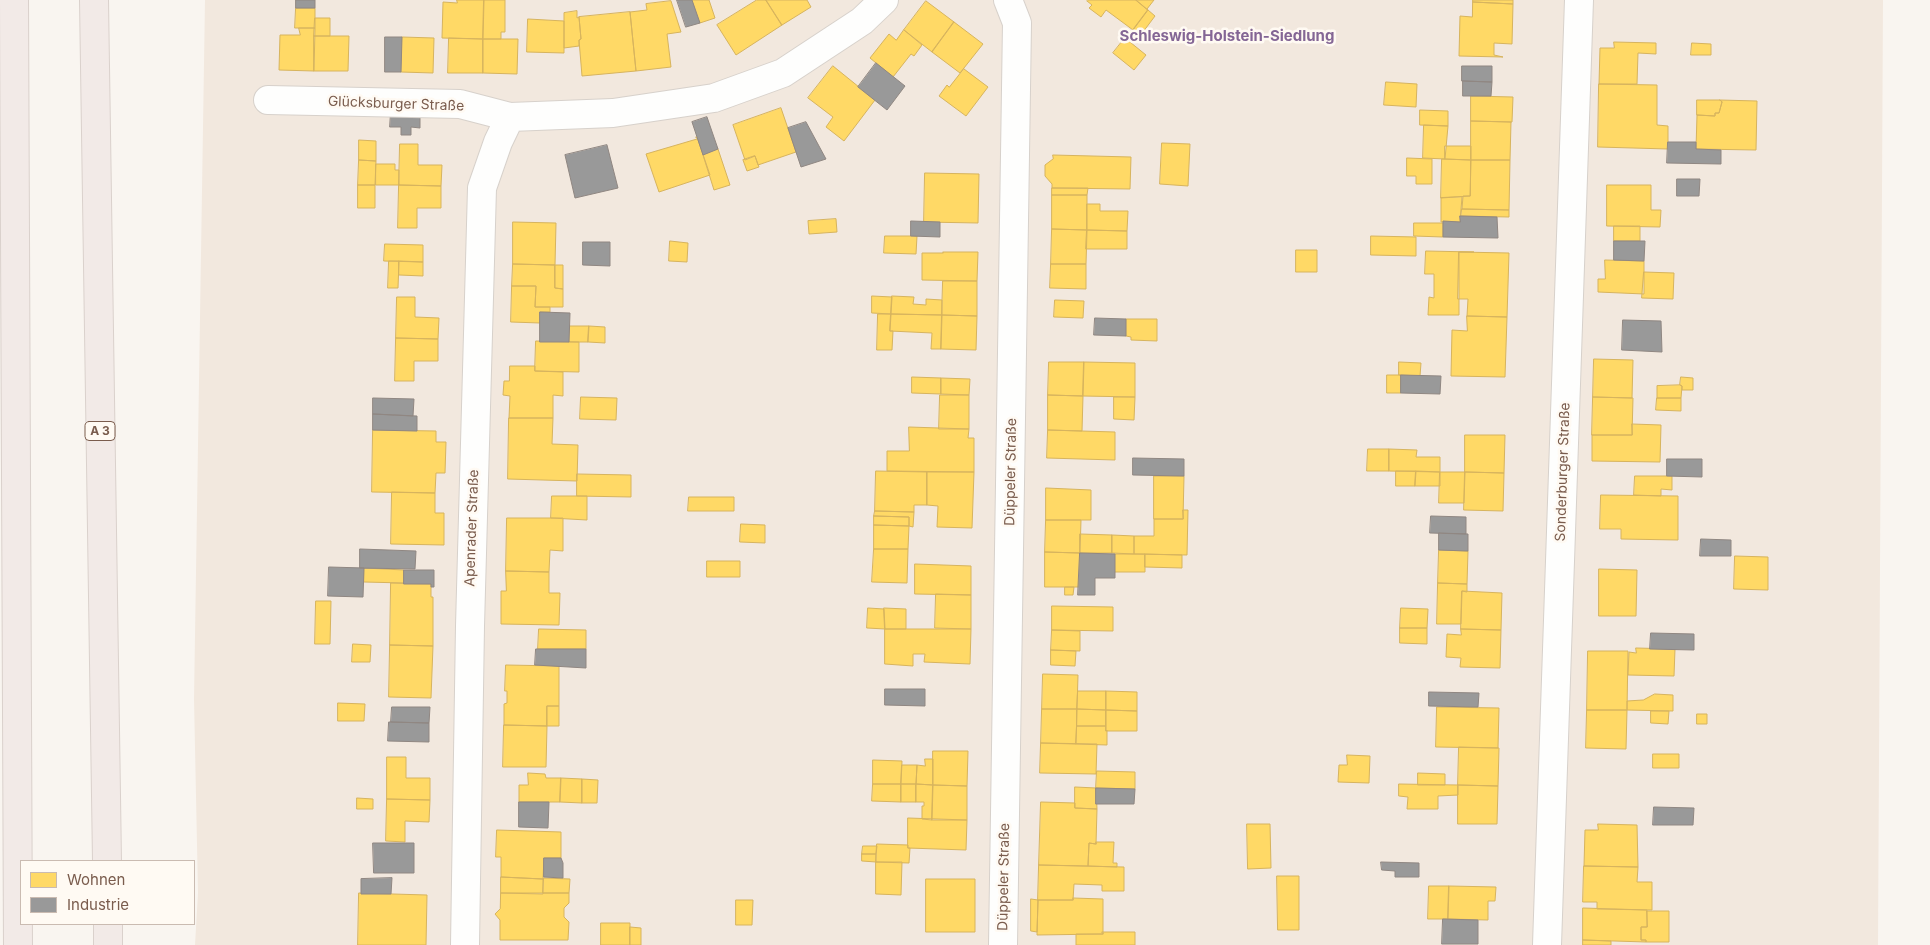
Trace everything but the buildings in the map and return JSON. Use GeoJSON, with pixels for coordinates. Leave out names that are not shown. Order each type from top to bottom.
{"type":"FeatureCollection","features":[{"type":"Feature","properties":{"kind":"highway"},"geometry":{"type":"LineString","coordinates":[[14,0],[18,945]]}},
{"type":"Feature","properties":{"kind":"highway","name":"A 3"},"geometry":{"type":"LineString","coordinates":[[94,0],[107,860]]}},
{"type":"Feature","properties":{"kind":"highway"},"geometry":{"type":"LineString","coordinates":[[108,925],[108,945]]}},
{"type":"Feature","properties":{"kind":"street","name":"Glücksburger Straße"},"geometry":{"type":"LineString","coordinates":[[268,100],[460,104],[510,117],[614,113],[714,98],[783,73],[862,21],[884,0]]}},
{"type":"Feature","properties":{"kind":"street","name":"Düppeler Straße"},"geometry":{"type":"LineString","coordinates":[[1003,945],[1017,23],[1008,0]]}},
{"type":"Feature","properties":{"kind":"street","name":"Sonderburger Straße"},"geometry":{"type":"LineString","coordinates":[[1547,945],[1579,0]]}},
{"type":"Feature","properties":{"kind":"street","name":"Apenrader Straße"},"geometry":{"type":"LineString","coordinates":[[465,945],[470,626],[482,188],[498,142],[510,117]]}},
{"type":"Feature","properties":{"kind":"shaded area"},"geometry":{"type":"Polygon","coordinates":[[[205,0],[1883,0],[1878,945],[195,945],[198,893],[194,699],[205,0]]]}},
{"type":"Feature","properties":{"kind":"district","name":"Schleswig-Holstein-Siedlung"},"geometry":{"type":"Point","coordinates":[1227,36]}}]}
